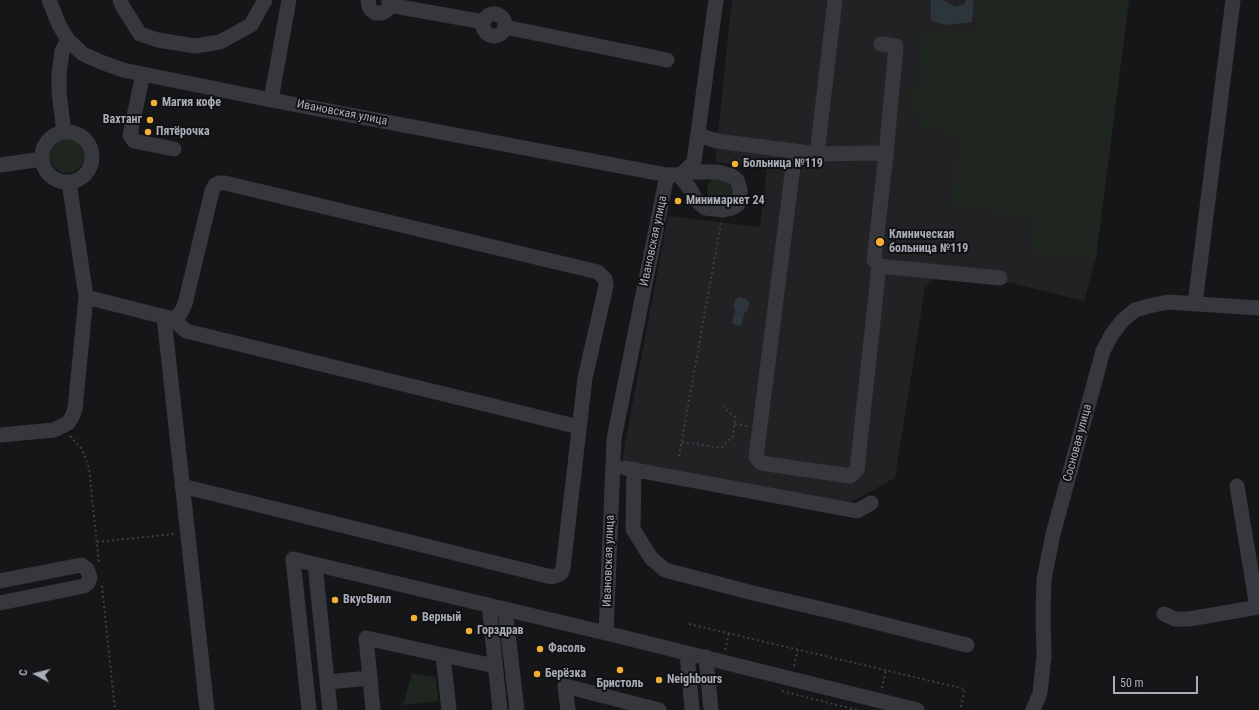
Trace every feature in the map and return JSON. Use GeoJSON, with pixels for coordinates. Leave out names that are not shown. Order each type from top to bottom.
{"type":"FeatureCollection","features":[{"type":"Feature","properties":{"kind":"street","name":"Ивановская улица"},"geometry":{"type":"LineString","coordinates":[[50,0],[59,25],[68,40],[83,54],[90,58],[123,70],[271,100],[677,174]]}},
{"type":"Feature","properties":{"kind":"street"},"geometry":{"type":"LineString","coordinates":[[120,0],[122,7],[140,34],[158,40],[195,46],[220,42],[250,25],[265,0]]}},
{"type":"Feature","properties":{"kind":"street"},"geometry":{"type":"LineString","coordinates":[[271,100],[289,0]]}},
{"type":"Feature","properties":{"kind":"street"},"geometry":{"type":"LineString","coordinates":[[368,0],[368,6],[376,13],[387,10],[389,2],[484,22],[484,28],[487,33],[492,35],[498,35],[505,27],[667,60]]}},
{"type":"Feature","properties":{"kind":"street","name":"Ивановская улица"},"geometry":{"type":"LineString","coordinates":[[606,633],[612,466],[617,421],[677,174],[694,162],[716,0]]}},
{"type":"Feature","properties":{"kind":"street"},"geometry":{"type":"LineString","coordinates":[[817,154],[835,0]]}},
{"type":"Feature","properties":{"kind":"street"},"geometry":{"type":"LineString","coordinates":[[1195,304],[1234,0]]}},
{"type":"Feature","properties":{"kind":"street"},"geometry":{"type":"LineString","coordinates":[[64,132],[59,74],[62,51],[68,40]]}},
{"type":"Feature","properties":{"kind":"street"},"geometry":{"type":"LineString","coordinates":[[881,44],[896,46],[874,260],[879,266],[1000,278]]}},
{"type":"Feature","properties":{"kind":"street"},"geometry":{"type":"LineString","coordinates":[[143,74],[130,135],[134,141],[174,149]]}},
{"type":"Feature","properties":{"kind":"street"},"geometry":{"type":"LineString","coordinates":[[64,132],[71,132],[83,137],[92,154],[90,167],[86,173],[82,177],[69,182],[63,182],[51,176],[46,171],[42,159],[42,153],[47,141],[52,136],[64,132]]}},
{"type":"Feature","properties":{"kind":"street"},"geometry":{"type":"LineString","coordinates":[[698,135],[717,141],[817,154],[874,153],[886,155]]}},
{"type":"Feature","properties":{"kind":"street"},"geometry":{"type":"LineString","coordinates":[[795,151],[756,457],[761,463],[850,476],[857,470],[879,266]]}},
{"type":"Feature","properties":{"kind":"street"},"geometry":{"type":"LineString","coordinates":[[0,165],[42,159]]}},
{"type":"Feature","properties":{"kind":"street"},"geometry":{"type":"LineString","coordinates":[[718,172],[732,176],[737,180],[740,190],[738,204],[732,208],[723,210],[705,208],[696,200],[691,190],[677,174],[718,172]]}},
{"type":"Feature","properties":{"kind":"street"},"geometry":{"type":"LineString","coordinates":[[0,435],[54,430],[68,423],[75,410],[86,297],[84,294],[69,182]]}},
{"type":"Feature","properties":{"kind":"street"},"geometry":{"type":"LineString","coordinates":[[169,318],[180,314],[186,304],[212,191],[215,185],[219,183],[225,183],[598,272],[606,279],[606,286],[585,378],[564,568],[561,573],[552,577],[182,486]]}},
{"type":"Feature","properties":{"kind":"street"},"geometry":{"type":"LineString","coordinates":[[86,297],[169,318],[186,331],[579,427]]}},
{"type":"Feature","properties":{"kind":"street","name":"Сосновая улица"},"geometry":{"type":"LineString","coordinates":[[1033,710],[1040,693],[1044,656],[1044,579],[1053,534],[1103,351],[1112,334],[1123,320],[1135,310],[1168,302],[1259,308]]}},
{"type":"Feature","properties":{"kind":"street"},"geometry":{"type":"LineString","coordinates":[[169,318],[182,486],[207,710]]}},
{"type":"Feature","properties":{"kind":"street"},"geometry":{"type":"LineString","coordinates":[[612,466],[857,511],[871,503]]}},
{"type":"Feature","properties":{"kind":"street"},"geometry":{"type":"LineString","coordinates":[[634,469],[633,529],[651,558],[665,570],[967,645]]}},
{"type":"Feature","properties":{"kind":"street"},"geometry":{"type":"LineString","coordinates":[[1164,614],[1175,619],[1189,619],[1258,607],[1237,486]]}},
{"type":"Feature","properties":{"kind":"street"},"geometry":{"type":"LineString","coordinates":[[309,710],[293,559],[706,657],[879,701],[896,707],[917,710]]}},
{"type":"Feature","properties":{"kind":"street"},"geometry":{"type":"LineString","coordinates":[[315,564],[330,710]]}},
{"type":"Feature","properties":{"kind":"street"},"geometry":{"type":"LineString","coordinates":[[0,581],[81,565],[87,569],[90,578],[88,583],[84,586],[0,603]]}},
{"type":"Feature","properties":{"kind":"street"},"geometry":{"type":"LineString","coordinates":[[489,605],[500,710]]}},
{"type":"Feature","properties":{"kind":"street"},"geometry":{"type":"LineString","coordinates":[[505,609],[516,710]]}},
{"type":"Feature","properties":{"kind":"street"},"geometry":{"type":"LineString","coordinates":[[374,710],[366,638],[495,666]]}},
{"type":"Feature","properties":{"kind":"street"},"geometry":{"type":"LineString","coordinates":[[687,653],[692,710]]}},
{"type":"Feature","properties":{"kind":"street"},"geometry":{"type":"LineString","coordinates":[[443,655],[449,710]]}},
{"type":"Feature","properties":{"kind":"street"},"geometry":{"type":"LineString","coordinates":[[706,657],[711,710]]}},
{"type":"Feature","properties":{"kind":"street"},"geometry":{"type":"LineString","coordinates":[[327,682],[370,678]]}},
{"type":"Feature","properties":{"kind":"street"},"geometry":{"type":"LineString","coordinates":[[568,710],[565,686],[640,708],[659,710]]}},
{"type":"Feature","properties":{"kind":"path"},"geometry":{"type":"LineString","coordinates":[[679,456],[723,210]]}},
{"type":"Feature","properties":{"kind":"path"},"geometry":{"type":"LineString","coordinates":[[682,442],[721,448],[733,436],[735,417],[723,407]]}},
{"type":"Feature","properties":{"kind":"path"},"geometry":{"type":"LineString","coordinates":[[97,542],[188,532]]}},
{"type":"Feature","properties":{"kind":"path"},"geometry":{"type":"LineString","coordinates":[[689,624],[966,689],[960,710]]}},
{"type":"Feature","properties":{"kind":"path"},"geometry":{"type":"LineString","coordinates":[[722,661],[729,633]]}},
{"type":"Feature","properties":{"kind":"path"},"geometry":{"type":"LineString","coordinates":[[791,679],[798,649]]}},
{"type":"Feature","properties":{"kind":"path"},"geometry":{"type":"LineString","coordinates":[[879,701],[886,670]]}},
{"type":"Feature","properties":{"kind":"shaded area","name":"Клиническая больница №119"},"geometry":{"type":"Polygon","coordinates":[[[732,0],[1129,0],[1096,257],[1084,301],[1011,283],[937,276],[925,288],[895,478],[849,503],[622,460],[668,216],[760,227],[767,168],[715,162],[732,0]]]}},
{"type":"Feature","properties":{"kind":"shaded area"},"geometry":{"type":"Polygon","coordinates":[[[931,0],[943,0],[955,7],[964,4],[966,0],[974,0],[972,22],[948,25],[931,21],[931,0]]]}},
{"type":"Feature","properties":{"kind":"shaded area"},"geometry":{"type":"Polygon","coordinates":[[[978,0],[1129,0],[1096,257],[1032,253],[1030,217],[951,207],[959,137],[939,131],[922,129],[906,90],[920,85],[922,71],[918,36],[928,31],[950,34],[978,27],[978,0]]]}},
{"type":"Feature","properties":{"kind":"shaded area"},"geometry":{"type":"Polygon","coordinates":[[[64,139],[70,139],[79,144],[83,150],[83,162],[79,168],[70,173],[64,173],[55,168],[50,159],[50,153],[55,144],[64,139]]]}},
{"type":"Feature","properties":{"kind":"shaded area"},"geometry":{"type":"Polygon","coordinates":[[[714,178],[730,182],[731,195],[725,201],[716,202],[709,197],[707,192],[708,184],[714,178]]]}},
{"type":"Feature","properties":{"kind":"shaded area"},"geometry":{"type":"Polygon","coordinates":[[[739,297],[746,299],[749,302],[748,309],[745,312],[741,326],[732,324],[735,310],[733,307],[735,300],[739,297]]]}},
{"type":"Feature","properties":{"kind":"shaded area"},"geometry":{"type":"Polygon","coordinates":[[[412,673],[436,677],[438,701],[403,705],[412,673]]]}},
{"type":"Feature","properties":{"kind":"place","name":"Магия кофе"},"geometry":{"type":"Point","coordinates":[154,103]}},
{"type":"Feature","properties":{"kind":"place","name":"Вахтанг"},"geometry":{"type":"Point","coordinates":[150,120]}},
{"type":"Feature","properties":{"kind":"place","name":"Пятёрочка"},"geometry":{"type":"Point","coordinates":[148,132]}},
{"type":"Feature","properties":{"kind":"place","name":"Больница №119"},"geometry":{"type":"Point","coordinates":[735,164]}},
{"type":"Feature","properties":{"kind":"place","name":"Минимаркет 24"},"geometry":{"type":"Point","coordinates":[678,201]}},
{"type":"Feature","properties":{"kind":"place","name":"Клиническая больница №119"},"geometry":{"type":"Point","coordinates":[880,242]}},
{"type":"Feature","properties":{"kind":"place","name":"ВкусВилл"},"geometry":{"type":"Point","coordinates":[335,600]}},
{"type":"Feature","properties":{"kind":"place","name":"Верный"},"geometry":{"type":"Point","coordinates":[414,618]}},
{"type":"Feature","properties":{"kind":"place","name":"Горздрав"},"geometry":{"type":"Point","coordinates":[469,631]}},
{"type":"Feature","properties":{"kind":"place","name":"Фасоль"},"geometry":{"type":"Point","coordinates":[540,649]}},
{"type":"Feature","properties":{"kind":"place","name":"Бристоль"},"geometry":{"type":"Point","coordinates":[620,670]}},
{"type":"Feature","properties":{"kind":"place","name":"Берёзка"},"geometry":{"type":"Point","coordinates":[537,674]}},
{"type":"Feature","properties":{"kind":"place","name":"Neighbours"},"geometry":{"type":"Point","coordinates":[659,680]}}]}
